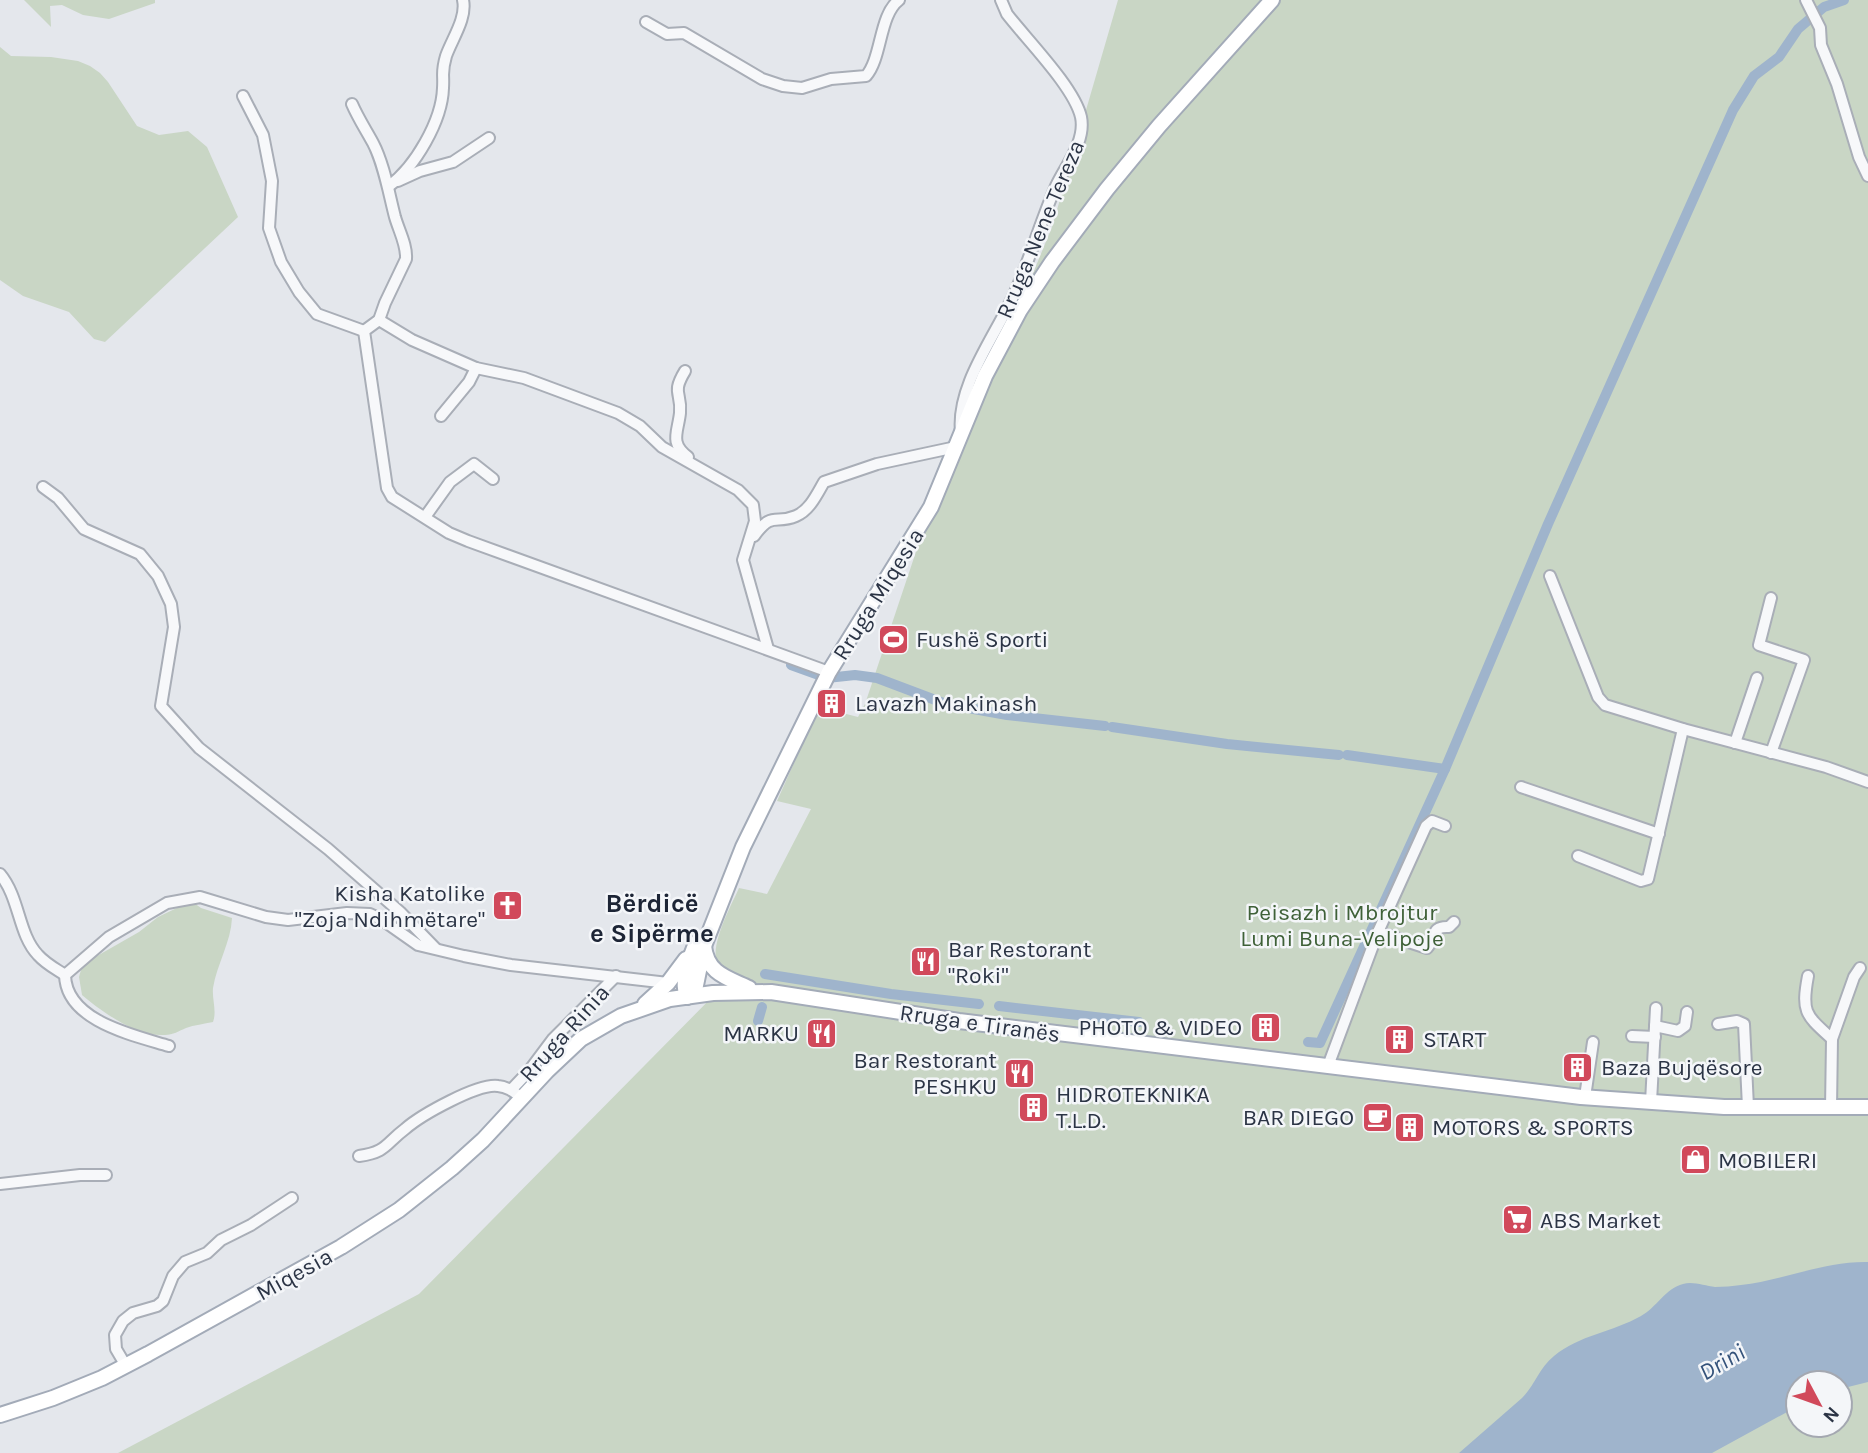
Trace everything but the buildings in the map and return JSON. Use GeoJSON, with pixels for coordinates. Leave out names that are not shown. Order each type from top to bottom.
{"type":"FeatureCollection","features":[{"type":"Feature","properties":{"kind":"main road","name":"Rruga Miqesia"},"geometry":{"type":"LineString","coordinates":[[691,996],[699,946],[722,906],[735,867],[820,690],[940,490],[995,355],[1035,286],[1100,198],[1159,126],[1272,0]]}},
{"type":"Feature","properties":{"kind":"main road"},"geometry":{"type":"LineString","coordinates":[[635,1010],[668,983],[699,946],[720,976],[757,992]]}},
{"type":"Feature","properties":{"kind":"main road"},"geometry":{"type":"LineString","coordinates":[[635,1010],[691,996],[722,992],[757,992]]}},
{"type":"Feature","properties":{"kind":"main road","name":"Rruga e Tiranës"},"geometry":{"type":"LineString","coordinates":[[757,992],[803,996],[959,1021],[1585,1097],[1748,1107],[1868,1107]]}},
{"type":"Feature","properties":{"kind":"main road","name":"Miqesia"},"geometry":{"type":"LineString","coordinates":[[0,1415],[53,1398],[126,1366],[341,1247],[389,1217],[483,1140],[517,1094],[588,1034],[635,1010]]}},
{"type":"Feature","properties":{"kind":"street"},"geometry":{"type":"LineString","coordinates":[[392,184],[433,130],[444,90],[442,72],[464,11],[463,0]]}},
{"type":"Feature","properties":{"kind":"street","name":"Rruga Nene Tereza"},"geometry":{"type":"LineString","coordinates":[[959,440],[965,395],[1017,289],[1053,194],[1081,132],[1082,120],[1073,96],[1007,14],[1001,0]]}},
{"type":"Feature","properties":{"kind":"street"},"geometry":{"type":"LineString","coordinates":[[1805,0],[1820,28],[1821,45],[1856,150],[1868,176]]}},
{"type":"Feature","properties":{"kind":"street"},"geometry":{"type":"LineString","coordinates":[[646,22],[667,34],[676,32],[692,37],[761,79],[783,86],[802,88],[831,79],[866,76],[871,71],[892,1]]}},
{"type":"Feature","properties":{"kind":"street"},"geometry":{"type":"LineString","coordinates":[[243,96],[263,135],[272,181],[269,228],[281,262],[299,292],[317,314],[364,331]]}},
{"type":"Feature","properties":{"kind":"street"},"geometry":{"type":"LineString","coordinates":[[352,104],[374,145],[382,172],[392,184],[395,216],[407,252],[406,260],[384,303],[379,320],[364,331]]}},
{"type":"Feature","properties":{"kind":"street"},"geometry":{"type":"LineString","coordinates":[[392,184],[420,171],[453,162],[489,138]]}},
{"type":"Feature","properties":{"kind":"street"},"geometry":{"type":"LineString","coordinates":[[379,320],[412,340],[476,368],[524,378],[618,413],[640,426],[662,447],[738,490],[753,505],[755,521],[743,560],[768,649]]}},
{"type":"Feature","properties":{"kind":"street"},"geometry":{"type":"LineString","coordinates":[[364,331],[387,488],[392,497],[468,541],[768,649],[828,674]]}},
{"type":"Feature","properties":{"kind":"street"},"geometry":{"type":"LineString","coordinates":[[441,416],[469,382],[476,368]]}},
{"type":"Feature","properties":{"kind":"street"},"geometry":{"type":"LineString","coordinates":[[685,371],[676,390],[680,409],[674,433],[675,443],[700,468]]}},
{"type":"Feature","properties":{"kind":"street"},"geometry":{"type":"LineString","coordinates":[[750,541],[769,520],[796,516],[811,504],[824,482],[959,440]]}},
{"type":"Feature","properties":{"kind":"street"},"geometry":{"type":"LineString","coordinates":[[425,517],[450,482],[474,464],[493,479]]}},
{"type":"Feature","properties":{"kind":"street"},"geometry":{"type":"LineString","coordinates":[[43,487],[58,498],[84,529],[140,554],[158,576],[171,604],[174,627],[162,706],[179,729],[199,748],[328,849],[400,912],[435,948]]}},
{"type":"Feature","properties":{"kind":"street"},"geometry":{"type":"LineString","coordinates":[[1550,576],[1598,697],[1605,705],[1682,729],[1826,767],[1868,782]]}},
{"type":"Feature","properties":{"kind":"street"},"geometry":{"type":"LineString","coordinates":[[1770,753],[1804,660],[1759,645],[1771,598]]}},
{"type":"Feature","properties":{"kind":"street"},"geometry":{"type":"LineString","coordinates":[[1735,743],[1757,678]]}},
{"type":"Feature","properties":{"kind":"street"},"geometry":{"type":"LineString","coordinates":[[1577,856],[1645,881],[1648,879],[1682,729]]}},
{"type":"Feature","properties":{"kind":"street"},"geometry":{"type":"LineString","coordinates":[[1521,787],[1659,834]]}},
{"type":"Feature","properties":{"kind":"street"},"geometry":{"type":"LineString","coordinates":[[1328,1066],[1378,932],[1426,826],[1432,821],[1445,826]]}},
{"type":"Feature","properties":{"kind":"street"},"geometry":{"type":"LineString","coordinates":[[0,874],[12,892],[25,932],[36,954],[65,975],[66,988],[76,1002],[93,1018],[169,1046]]}},
{"type":"Feature","properties":{"kind":"street"},"geometry":{"type":"LineString","coordinates":[[65,975],[109,937],[167,903],[200,897],[277,919],[310,919],[347,913],[370,914],[418,945],[511,965],[668,983]]}},
{"type":"Feature","properties":{"kind":"street"},"geometry":{"type":"LineString","coordinates":[[1378,932],[1427,948],[1436,929],[1441,926],[1449,927],[1454,922]]}},
{"type":"Feature","properties":{"kind":"street"},"geometry":{"type":"LineString","coordinates":[[1831,1108],[1832,1039],[1854,977],[1860,968]]}},
{"type":"Feature","properties":{"kind":"street","name":"Rruga Rinia"},"geometry":{"type":"LineString","coordinates":[[359,1156],[383,1150],[404,1129],[451,1101],[493,1086],[517,1094],[529,1071],[553,1039],[616,976]]}},
{"type":"Feature","properties":{"kind":"street"},"geometry":{"type":"LineString","coordinates":[[1808,976],[1805,1007],[1807,1015],[1832,1039]]}},
{"type":"Feature","properties":{"kind":"street"},"geometry":{"type":"LineString","coordinates":[[1651,1102],[1656,1008]]}},
{"type":"Feature","properties":{"kind":"street"},"geometry":{"type":"LineString","coordinates":[[1632,1036],[1678,1031],[1685,1026],[1687,1012]]}},
{"type":"Feature","properties":{"kind":"street"},"geometry":{"type":"LineString","coordinates":[[1718,1024],[1737,1021],[1744,1024],[1754,1064],[1748,1107]]}},
{"type":"Feature","properties":{"kind":"street"},"geometry":{"type":"LineString","coordinates":[[1585,1097],[1593,1042]]}},
{"type":"Feature","properties":{"kind":"street"},"geometry":{"type":"LineString","coordinates":[[0,1184],[80,1175],[106,1175]]}},
{"type":"Feature","properties":{"kind":"street"},"geometry":{"type":"LineString","coordinates":[[126,1366],[116,1349],[115,1335],[123,1321],[133,1312],[157,1306],[163,1301],[173,1276],[185,1262],[207,1253],[221,1240],[251,1225],[292,1198]]}},
{"type":"Feature","properties":{"kind":"green space"},"geometry":{"type":"Polygon","coordinates":[[[24,0],[155,0],[155,3],[109,19],[83,15],[62,5],[50,6],[51,27],[24,0]]]}},
{"type":"Feature","properties":{"kind":"green space","name":"Peisazh i Mbrojtur Lumi Buna-Velipoje"},"geometry":{"type":"Polygon","coordinates":[[[1118,0],[1868,0],[1868,1453],[118,1453],[419,1294],[722,987],[730,970],[720,967],[716,959],[716,948],[730,907],[739,888],[767,894],[811,809],[777,801],[819,707],[858,717],[865,704],[932,504],[987,385],[1052,227],[1118,0]]]}},
{"type":"Feature","properties":{"kind":"green space"},"geometry":{"type":"Polygon","coordinates":[[[0,47],[11,56],[51,57],[78,61],[90,66],[108,82],[137,126],[159,135],[188,131],[207,147],[238,217],[105,342],[94,339],[69,312],[23,296],[0,280],[0,47]]]}},
{"type":"Feature","properties":{"kind":"green space"},"geometry":{"type":"Polygon","coordinates":[[[194,903],[232,918],[213,988],[213,1022],[171,1034],[154,1035],[120,1022],[82,995],[79,977],[81,970],[90,960],[139,932],[158,917],[194,903]]]}},
{"type":"Feature","properties":{"kind":"water","name":"Drini"},"geometry":{"type":"Polygon","coordinates":[[[1852,1262],[1868,1262],[1868,1382],[1854,1386],[1854,1369],[1784,1369],[1784,1414],[1712,1453],[1459,1453],[1522,1398],[1554,1356],[1574,1343],[1641,1316],[1677,1286],[1691,1283],[1715,1287],[1741,1285],[1852,1262]]]}},
{"type":"Feature","properties":{"kind":"waterway"},"geometry":{"type":"LineString","coordinates":[[1308,1042],[1320,1043],[1445,769],[1548,524],[1733,110],[1754,76],[1779,57],[1798,29],[1824,7],[1844,0]]}},
{"type":"Feature","properties":{"kind":"waterway"},"geometry":{"type":"LineString","coordinates":[[791,665],[827,678],[855,675],[877,678],[946,704],[1007,715],[1105,726]]}},
{"type":"Feature","properties":{"kind":"waterway"},"geometry":{"type":"LineString","coordinates":[[1112,727],[1227,744],[1339,755]]}},
{"type":"Feature","properties":{"kind":"waterway"},"geometry":{"type":"LineString","coordinates":[[1347,755],[1445,769]]}},
{"type":"Feature","properties":{"kind":"waterway"},"geometry":{"type":"LineString","coordinates":[[765,974],[891,994],[979,1004]]}},
{"type":"Feature","properties":{"kind":"waterway"},"geometry":{"type":"LineString","coordinates":[[999,1006],[1139,1022]]}},
{"type":"Feature","properties":{"kind":"waterway"},"geometry":{"type":"LineString","coordinates":[[758,1021],[762,1007]]}},
{"type":"Feature","properties":{"kind":"place","name":"Fushë Sporti"},"geometry":{"type":"Point","coordinates":[893,639]}},
{"type":"Feature","properties":{"kind":"place","name":"Lavazh Makinash"},"geometry":{"type":"Point","coordinates":[832,703]}},
{"type":"Feature","properties":{"kind":"place","name":"Kisha Katolike \"Zoja Ndihmëtare\""},"geometry":{"type":"Point","coordinates":[508,906]}},
{"type":"Feature","properties":{"kind":"place","name":"Bar Restorant \"Roki\""},"geometry":{"type":"Point","coordinates":[925,962]}},
{"type":"Feature","properties":{"kind":"place","name":"PHOTO & VIDEO"},"geometry":{"type":"Point","coordinates":[1265,1027]}},
{"type":"Feature","properties":{"kind":"place","name":"MARKU"},"geometry":{"type":"Point","coordinates":[822,1033]}},
{"type":"Feature","properties":{"kind":"place","name":"START"},"geometry":{"type":"Point","coordinates":[1400,1039]}},
{"type":"Feature","properties":{"kind":"place","name":"Baza Bujqësore"},"geometry":{"type":"Point","coordinates":[1578,1067]}},
{"type":"Feature","properties":{"kind":"place","name":"Bar Restorant PESHKU"},"geometry":{"type":"Point","coordinates":[1020,1073]}},
{"type":"Feature","properties":{"kind":"place","name":"HIDROTEKNIKA T.L.D."},"geometry":{"type":"Point","coordinates":[1033,1107]}},
{"type":"Feature","properties":{"kind":"place","name":"BAR DIEGO"},"geometry":{"type":"Point","coordinates":[1377,1117]}},
{"type":"Feature","properties":{"kind":"place","name":"MOTORS & SPORTS"},"geometry":{"type":"Point","coordinates":[1409,1127]}},
{"type":"Feature","properties":{"kind":"place","name":"MOBILERI"},"geometry":{"type":"Point","coordinates":[1695,1160]}},
{"type":"Feature","properties":{"kind":"place","name":"ABS Market"},"geometry":{"type":"Point","coordinates":[1517,1220]}},
{"type":"Feature","properties":{"kind":"district","name":"Bërdicë e Sipërme"},"geometry":{"type":"Point","coordinates":[652,918]}}]}
